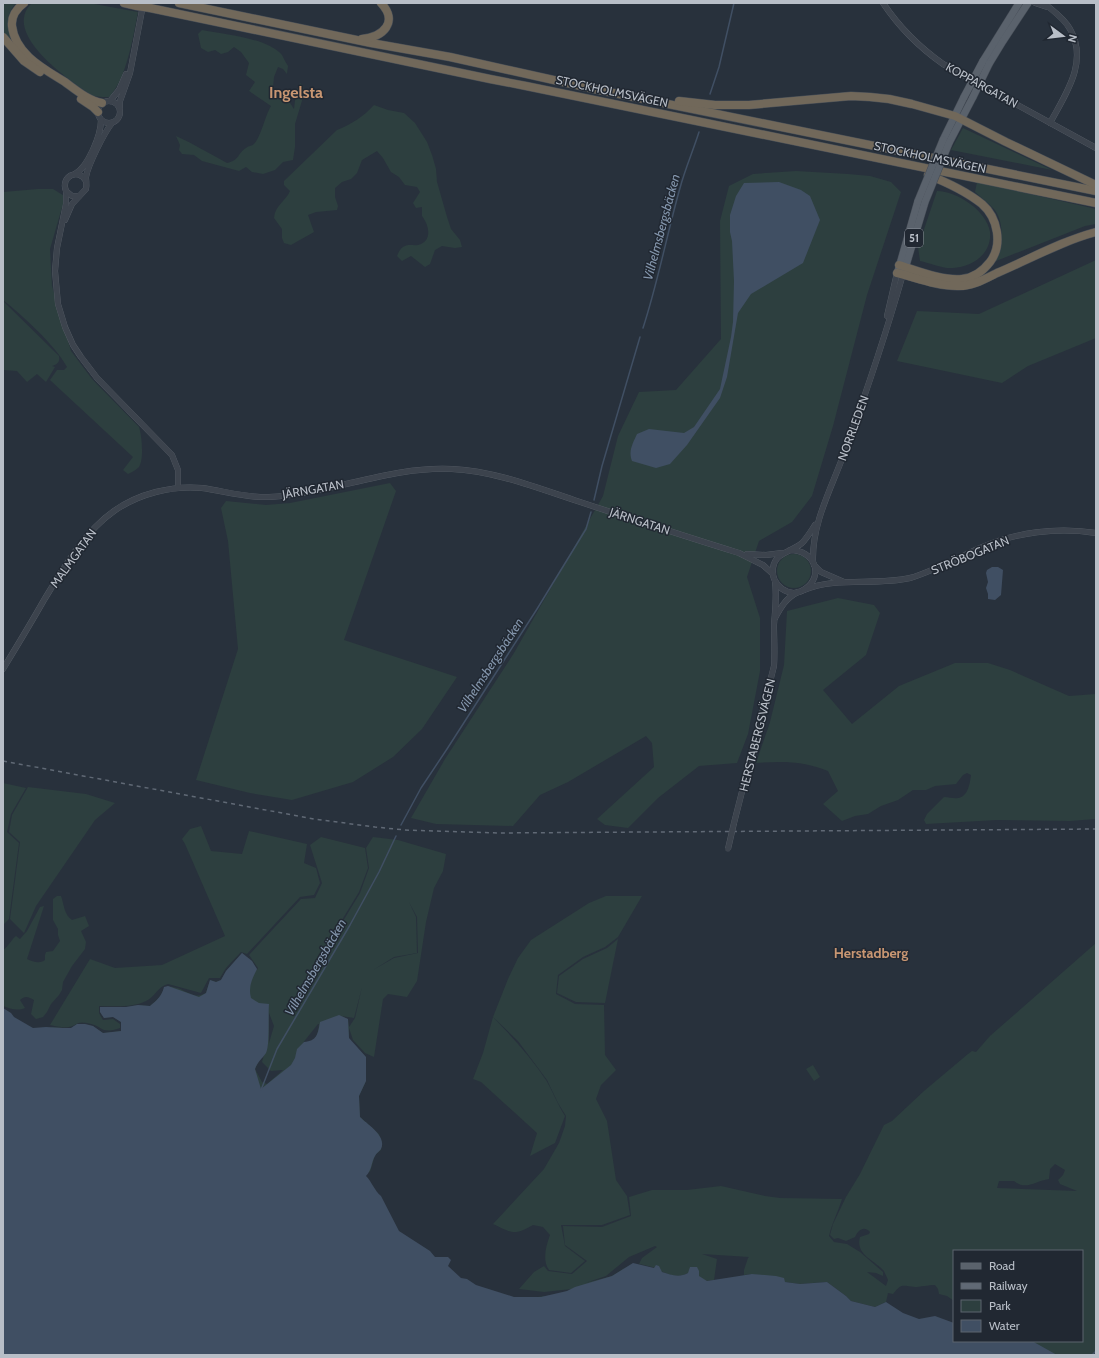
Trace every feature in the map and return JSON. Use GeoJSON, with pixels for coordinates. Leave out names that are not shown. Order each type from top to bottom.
{"type":"FeatureCollection","features":[{"type":"Feature","properties":{"kind":"highway"},"geometry":{"type":"LineString","coordinates":[[24,3],[15,11],[12,22],[15,37],[23,50],[30,58],[93,100],[106,102]]}},
{"type":"Feature","properties":{"kind":"highway","name":"STOCKHOLMSVÄGEN"},"geometry":{"type":"LineString","coordinates":[[124,3],[490,80],[526,86],[1096,203]]}},
{"type":"Feature","properties":{"kind":"highway","name":"STOCKHOLMSVÄGEN"},"geometry":{"type":"LineString","coordinates":[[179,3],[450,57],[625,95],[1096,191]]}},
{"type":"Feature","properties":{"kind":"highway"},"geometry":{"type":"LineString","coordinates":[[355,39],[375,36],[385,30],[389,16],[386,8],[381,3]]}},
{"type":"Feature","properties":{"kind":"highway"},"geometry":{"type":"LineString","coordinates":[[3,37],[24,61],[87,102],[99,116]]}},
{"type":"Feature","properties":{"kind":"highway"},"geometry":{"type":"LineString","coordinates":[[625,95],[706,104],[731,105],[819,98],[870,97],[912,104],[958,118],[1096,185]]}},
{"type":"Feature","properties":{"kind":"highway"},"geometry":{"type":"LineString","coordinates":[[868,156],[928,175],[962,191],[982,205],[996,227],[997,245],[993,258],[985,268],[975,275],[964,279],[952,280],[901,270]]}},
{"type":"Feature","properties":{"kind":"highway"},"geometry":{"type":"LineString","coordinates":[[901,270],[945,285],[969,285],[1065,242],[1096,232]]}},
{"type":"Feature","properties":{"kind":"main road","name":"51"},"geometry":{"type":"LineString","coordinates":[[901,270],[922,202],[946,141],[958,118],[973,97],[986,63],[1019,3]]}},
{"type":"Feature","properties":{"kind":"main road","name":"51"},"geometry":{"type":"LineString","coordinates":[[958,118],[964,97],[1028,3]]}},
{"type":"Feature","properties":{"kind":"street","name":"KOPPARGATAN"},"geometry":{"type":"LineString","coordinates":[[883,3],[905,31],[936,59],[1096,148]]}},
{"type":"Feature","properties":{"kind":"street"},"geometry":{"type":"LineString","coordinates":[[1035,3],[1049,8]]}},
{"type":"Feature","properties":{"kind":"street"},"geometry":{"type":"LineString","coordinates":[[1044,3],[1062,19],[1070,29],[1077,50],[1076,70],[1072,81],[1050,123]]}},
{"type":"Feature","properties":{"kind":"street"},"geometry":{"type":"LineString","coordinates":[[61,229],[72,204],[86,189],[89,166],[105,132],[120,116],[120,101],[130,73],[144,6]]}},
{"type":"Feature","properties":{"kind":"street"},"geometry":{"type":"LineString","coordinates":[[132,58],[117,94],[99,107],[99,133],[84,167],[66,179],[66,204],[56,257],[58,304],[73,345],[80,357],[97,378],[172,455],[178,470],[178,488]]}},
{"type":"Feature","properties":{"kind":"street"},"geometry":{"type":"LineString","coordinates":[[106,102],[116,103],[120,108]]}},
{"type":"Feature","properties":{"kind":"street"},"geometry":{"type":"LineString","coordinates":[[99,116],[108,124],[112,123]]}},
{"type":"Feature","properties":{"kind":"street"},"geometry":{"type":"LineString","coordinates":[[75,174],[82,176],[86,181]]}},
{"type":"Feature","properties":{"kind":"street"},"geometry":{"type":"LineString","coordinates":[[66,191],[72,196],[79,196]]}},
{"type":"Feature","properties":{"kind":"street","name":"NORRLEDEN"},"geometry":{"type":"LineString","coordinates":[[819,518],[845,451],[884,336],[901,270]]}},
{"type":"Feature","properties":{"kind":"street","name":"JÄRNGATAN"},"geometry":{"type":"LineString","coordinates":[[178,488],[197,488],[249,496],[269,497],[415,470],[466,470],[494,475],[524,484],[739,553],[763,565],[773,574]]}},
{"type":"Feature","properties":{"kind":"street","name":"MALMGATAN"},"geometry":{"type":"LineString","coordinates":[[3,669],[68,562],[93,530],[113,511],[125,504],[152,493],[178,488]]}},
{"type":"Feature","properties":{"kind":"street"},"geometry":{"type":"LineString","coordinates":[[802,591],[785,591],[775,582],[773,574],[775,562],[780,555],[796,547],[805,540],[819,518]]}},
{"type":"Feature","properties":{"kind":"street"},"geometry":{"type":"LineString","coordinates":[[775,618],[788,598],[810,585],[814,577],[815,534],[819,518]]}},
{"type":"Feature","properties":{"kind":"street","name":"STRÖBOGATAN"},"geometry":{"type":"LineString","coordinates":[[802,591],[817,585],[844,582],[874,583],[909,578],[932,570],[997,541],[1022,535],[1053,531],[1085,531],[1096,533]]}},
{"type":"Feature","properties":{"kind":"street"},"geometry":{"type":"LineString","coordinates":[[787,551],[801,551],[808,555],[814,563]]}},
{"type":"Feature","properties":{"kind":"street","name":"JÄRNGATAN"},"geometry":{"type":"LineString","coordinates":[[739,553],[766,555],[787,551]]}},
{"type":"Feature","properties":{"kind":"street","name":"STRÖBOGATAN"},"geometry":{"type":"LineString","coordinates":[[814,563],[821,572],[844,582]]}},
{"type":"Feature","properties":{"kind":"street","name":"HERSTABERGSVÄGEN"},"geometry":{"type":"LineString","coordinates":[[728,850],[774,666],[775,582]]}},
{"type":"Feature","properties":{"kind":"green space"},"geometry":{"type":"Polygon","coordinates":[[[3,3],[16,3],[11,9],[8,22],[13,40],[21,51],[3,32],[3,3]]]}},
{"type":"Feature","properties":{"kind":"green space"},"geometry":{"type":"Polygon","coordinates":[[[32,3],[89,3],[138,12],[125,68],[115,89],[109,97],[93,96],[55,68],[31,42],[25,28],[24,15],[32,3]]]}},
{"type":"Feature","properties":{"kind":"green space"},"geometry":{"type":"Polygon","coordinates":[[[202,30],[233,35],[267,44],[282,55],[288,66],[287,74],[283,69],[278,67],[274,77],[273,87],[286,97],[294,109],[296,92],[300,83],[303,85],[304,94],[295,124],[295,147],[293,160],[283,162],[275,170],[263,174],[252,172],[246,167],[239,171],[202,161],[194,155],[182,154],[179,150],[180,145],[176,136],[227,163],[231,162],[236,159],[243,150],[253,145],[256,141],[271,106],[249,91],[255,82],[246,75],[249,63],[241,52],[234,47],[228,52],[221,54],[215,50],[208,52],[201,48],[198,34],[202,30]]]}},
{"type":"Feature","properties":{"kind":"green space"},"geometry":{"type":"Polygon","coordinates":[[[374,105],[388,110],[404,113],[415,123],[427,142],[432,155],[436,169],[437,182],[451,229],[460,240],[462,247],[455,248],[442,246],[435,250],[430,264],[425,267],[411,256],[402,261],[397,256],[403,247],[423,243],[428,236],[428,228],[422,216],[422,207],[416,208],[413,203],[420,192],[417,187],[405,185],[399,177],[391,172],[377,151],[362,160],[357,173],[351,179],[342,182],[335,188],[335,197],[338,206],[337,210],[316,212],[308,215],[314,232],[291,245],[284,243],[282,238],[282,229],[274,218],[278,206],[286,198],[290,191],[284,185],[284,181],[337,130],[357,120],[374,105]]]}},
{"type":"Feature","properties":{"kind":"green space"},"geometry":{"type":"Polygon","coordinates":[[[963,128],[1052,170],[951,150],[963,128]]]}},
{"type":"Feature","properties":{"kind":"green space"},"geometry":{"type":"Polygon","coordinates":[[[796,171],[870,176],[891,182],[901,192],[867,295],[833,426],[812,496],[792,522],[759,541],[747,577],[760,618],[760,671],[748,734],[737,763],[699,766],[658,798],[628,828],[605,825],[597,819],[654,767],[652,743],[646,736],[568,782],[540,795],[513,826],[436,824],[411,818],[445,759],[514,653],[603,496],[618,436],[639,392],[676,390],[721,339],[720,221],[729,186],[753,174],[796,171]]]}},
{"type":"Feature","properties":{"kind":"green space"},"geometry":{"type":"Polygon","coordinates":[[[977,182],[1096,209],[1096,224],[1085,226],[996,261],[1001,241],[1000,221],[994,209],[975,192],[977,182]]]}},
{"type":"Feature","properties":{"kind":"green space"},"geometry":{"type":"Polygon","coordinates":[[[53,189],[66,197],[50,249],[52,286],[71,351],[92,379],[139,427],[142,448],[141,464],[138,468],[128,474],[123,470],[133,457],[50,380],[57,370],[64,370],[67,367],[55,350],[29,322],[3,300],[3,192],[53,189]]]}},
{"type":"Feature","properties":{"kind":"green space"},"geometry":{"type":"Polygon","coordinates":[[[937,191],[953,194],[962,198],[977,210],[988,224],[990,240],[988,247],[974,262],[960,267],[949,268],[920,261],[918,247],[937,191]]]}},
{"type":"Feature","properties":{"kind":"green space"},"geometry":{"type":"Polygon","coordinates":[[[1096,260],[1096,338],[1028,366],[1002,383],[897,361],[917,311],[979,314],[1096,260]]]}},
{"type":"Feature","properties":{"kind":"green space"},"geometry":{"type":"Polygon","coordinates":[[[3,301],[59,356],[59,361],[57,364],[52,366],[55,367],[46,382],[37,374],[27,382],[17,371],[3,370],[3,301]]]}},
{"type":"Feature","properties":{"kind":"green space"},"geometry":{"type":"Polygon","coordinates":[[[390,483],[396,491],[344,640],[457,677],[422,729],[393,757],[353,782],[292,800],[250,793],[196,780],[238,649],[228,541],[221,508],[226,501],[266,505],[290,503],[390,483]]]}},
{"type":"Feature","properties":{"kind":"green space"},"geometry":{"type":"Polygon","coordinates":[[[794,554],[806,559],[811,571],[806,583],[794,588],[782,583],[777,571],[782,559],[794,554]]]}},
{"type":"Feature","properties":{"kind":"green space"},"geometry":{"type":"Polygon","coordinates":[[[838,598],[874,605],[880,613],[866,655],[823,690],[852,724],[899,686],[955,663],[988,663],[1010,670],[1069,696],[1096,694],[1096,819],[1070,821],[997,820],[926,824],[924,820],[927,814],[944,797],[956,798],[964,795],[968,789],[971,775],[967,773],[963,775],[956,784],[935,786],[926,790],[913,790],[898,800],[881,806],[868,814],[855,816],[842,821],[823,804],[838,791],[828,771],[810,765],[793,762],[756,763],[770,722],[784,665],[787,611],[838,598]]]}},
{"type":"Feature","properties":{"kind":"green space"},"geometry":{"type":"Polygon","coordinates":[[[3,783],[26,788],[11,814],[7,832],[19,843],[9,919],[3,925],[3,783]]]}},
{"type":"Feature","properties":{"kind":"green space"},"geometry":{"type":"Polygon","coordinates":[[[28,787],[86,794],[115,803],[95,820],[36,906],[24,933],[10,919],[20,842],[9,832],[12,815],[28,787]]]}},
{"type":"Feature","properties":{"kind":"green space"},"geometry":{"type":"Polygon","coordinates":[[[201,826],[211,851],[242,854],[249,831],[307,844],[304,863],[316,868],[320,883],[314,895],[300,897],[247,954],[241,952],[226,968],[220,978],[209,978],[201,993],[168,984],[162,987],[149,999],[135,1005],[99,1006],[99,1013],[103,1020],[113,1019],[120,1024],[120,1028],[114,1030],[109,1031],[92,1024],[84,1023],[67,1027],[50,1025],[90,959],[115,968],[162,965],[225,936],[182,839],[190,829],[201,826]]]}},
{"type":"Feature","properties":{"kind":"green space"},"geometry":{"type":"Polygon","coordinates":[[[321,837],[365,848],[368,868],[359,892],[292,1002],[360,893],[369,868],[366,848],[373,837],[398,840],[446,854],[443,871],[434,888],[426,922],[417,981],[407,997],[388,994],[383,999],[374,1057],[365,1053],[353,1040],[349,1028],[349,1039],[366,1057],[366,1081],[359,1096],[360,1117],[379,1134],[382,1143],[381,1150],[375,1155],[370,1172],[50,1027],[71,1028],[77,1024],[85,1024],[93,1026],[103,1033],[121,1031],[121,1022],[113,1017],[104,1018],[100,1012],[100,1007],[126,1007],[138,1005],[150,1006],[157,1000],[164,988],[168,986],[178,988],[195,995],[202,995],[206,993],[210,980],[216,982],[221,980],[226,971],[242,953],[252,961],[257,970],[258,968],[249,955],[301,899],[315,898],[322,883],[310,845],[321,837]],[[409,902],[416,917],[417,953],[394,957],[373,970],[394,958],[418,953],[417,917],[409,902]],[[362,987],[354,1018],[341,1016],[348,1019],[349,1027],[355,1018],[362,987]],[[269,1013],[269,1043],[274,1026],[269,1013]],[[319,1024],[302,1044],[311,1041],[315,1038],[319,1024]],[[264,1055],[255,1069],[262,1082],[267,1084],[283,1070],[271,1071],[262,1062],[264,1055]]]}},
{"type":"Feature","properties":{"kind":"green space"},"geometry":{"type":"Polygon","coordinates":[[[57,896],[61,896],[69,918],[72,920],[85,916],[89,926],[81,931],[86,942],[85,949],[72,966],[63,982],[62,990],[43,1017],[36,1019],[31,1014],[34,1000],[30,998],[25,997],[20,1000],[25,1008],[22,1009],[14,1009],[3,1006],[3,950],[16,936],[20,939],[27,931],[40,907],[44,906],[27,959],[36,962],[45,960],[46,952],[53,951],[60,941],[58,929],[53,920],[53,899],[57,896]]]}},
{"type":"Feature","properties":{"kind":"green space"},"geometry":{"type":"Polygon","coordinates":[[[606,896],[642,896],[618,937],[605,947],[583,957],[558,975],[556,994],[575,1004],[604,1005],[605,1055],[616,1070],[601,1085],[596,1099],[607,1121],[616,1180],[627,1196],[630,1215],[602,1225],[561,1225],[565,1246],[585,1261],[571,1273],[549,1270],[545,1257],[550,1235],[543,1227],[533,1225],[521,1231],[513,1232],[493,1224],[544,1169],[559,1143],[565,1126],[566,1116],[547,1080],[518,1041],[493,1017],[518,958],[531,940],[589,903],[606,896]]]}},
{"type":"Feature","properties":{"kind":"green space"},"geometry":{"type":"Polygon","coordinates":[[[618,939],[605,1003],[576,1002],[557,993],[559,976],[583,959],[607,948],[618,939]]]}},
{"type":"Feature","properties":{"kind":"green space"},"geometry":{"type":"Polygon","coordinates":[[[1096,943],[1096,1355],[1029,1355],[998,1342],[1083,1342],[1083,1250],[953,1250],[953,1300],[947,1296],[939,1294],[935,1285],[915,1287],[902,1286],[893,1294],[888,1293],[886,1302],[875,1307],[851,1301],[827,1282],[800,1284],[752,1274],[744,1275],[744,1270],[749,1257],[702,1254],[717,1259],[714,1280],[707,1281],[688,1273],[675,1276],[653,1267],[639,1264],[642,1258],[657,1247],[655,1246],[629,1257],[606,1276],[585,1283],[612,1276],[626,1267],[573,1314],[514,1297],[536,1297],[559,1294],[572,1289],[544,1292],[519,1289],[534,1272],[544,1266],[548,1271],[572,1274],[587,1261],[565,1245],[563,1226],[602,1227],[631,1216],[629,1197],[652,1190],[687,1190],[721,1186],[780,1198],[842,1199],[833,1223],[884,1125],[892,1121],[924,1091],[972,1051],[976,1052],[990,1036],[1096,943]],[[1055,1164],[1050,1169],[1049,1179],[1027,1185],[1018,1184],[1014,1181],[999,1181],[997,1188],[1077,1191],[1060,1184],[1058,1180],[1063,1175],[1065,1170],[1055,1164]],[[833,1225],[829,1236],[834,1242],[847,1244],[860,1252],[883,1272],[883,1276],[876,1273],[867,1272],[886,1286],[888,1280],[884,1271],[867,1257],[860,1248],[860,1237],[869,1234],[870,1232],[868,1230],[859,1230],[855,1237],[846,1241],[838,1238],[834,1239],[830,1235],[833,1225]]]}},
{"type":"Feature","properties":{"kind":"green space"},"geometry":{"type":"Polygon","coordinates":[[[493,1017],[534,1063],[546,1080],[565,1116],[555,1143],[530,1156],[537,1133],[481,1082],[473,1079],[483,1053],[493,1017]]]}},
{"type":"Feature","properties":{"kind":"green space"},"geometry":{"type":"Polygon","coordinates":[[[813,1065],[820,1077],[814,1081],[806,1069],[813,1065]]]}},
{"type":"Feature","properties":{"kind":"water"},"geometry":{"type":"Polygon","coordinates":[[[779,182],[801,190],[810,196],[820,220],[803,263],[751,294],[738,313],[727,377],[720,398],[687,445],[670,464],[656,468],[632,461],[631,450],[637,434],[649,429],[684,433],[694,427],[720,389],[733,322],[734,281],[730,215],[736,196],[744,183],[779,182]]]}},
{"type":"Feature","properties":{"kind":"water"},"geometry":{"type":"Polygon","coordinates":[[[992,567],[998,567],[1003,570],[1001,595],[995,600],[988,599],[986,588],[988,582],[986,573],[987,570],[992,567]]]}},
{"type":"Feature","properties":{"kind":"water"},"geometry":{"type":"Polygon","coordinates":[[[242,953],[252,961],[257,969],[250,987],[251,998],[259,1003],[269,1004],[267,1049],[266,1053],[255,1069],[261,1089],[291,1065],[295,1058],[297,1049],[304,1042],[312,1040],[316,1036],[320,1022],[339,1015],[348,1019],[349,1038],[366,1057],[366,1081],[359,1096],[360,1117],[376,1131],[382,1144],[381,1149],[376,1155],[366,1176],[381,1196],[399,1231],[430,1251],[435,1257],[448,1257],[451,1260],[448,1266],[461,1278],[467,1279],[476,1285],[514,1297],[541,1297],[567,1291],[575,1287],[612,1276],[633,1263],[654,1268],[656,1265],[659,1266],[662,1272],[675,1276],[685,1275],[688,1273],[690,1267],[697,1267],[699,1276],[707,1281],[752,1274],[776,1276],[784,1278],[785,1282],[800,1284],[827,1282],[851,1301],[875,1307],[886,1302],[903,1313],[919,1319],[935,1316],[953,1323],[953,1342],[1034,1342],[1057,1355],[3,1355],[3,1008],[14,1017],[33,1028],[71,1028],[77,1024],[85,1024],[93,1026],[103,1033],[121,1031],[121,1022],[113,1017],[104,1018],[100,1012],[100,1007],[126,1007],[138,1005],[150,1006],[160,996],[164,987],[168,986],[199,997],[206,993],[210,980],[216,982],[221,980],[226,971],[242,953]]]}},
{"type":"Feature","properties":{"kind":"waterway","name":"Vilhelmsbergsbäcken"},"geometry":{"type":"LineString","coordinates":[[710,94],[719,67],[734,3]]}},
{"type":"Feature","properties":{"kind":"waterway","name":"Vilhelmsbergsbäcken"},"geometry":{"type":"LineString","coordinates":[[643,328],[675,205],[699,132]]}},
{"type":"Feature","properties":{"kind":"waterway","name":"Vilhelmsbergsbäcken"},"geometry":{"type":"LineString","coordinates":[[594,500],[602,466],[640,337]]}},
{"type":"Feature","properties":{"kind":"waterway","name":"Vilhelmsbergsbäcken"},"geometry":{"type":"LineString","coordinates":[[401,825],[421,788],[537,609],[586,529],[591,512]]}},
{"type":"Feature","properties":{"kind":"waterway","name":"Vilhelmsbergsbäcken"},"geometry":{"type":"LineString","coordinates":[[261,1090],[277,1049],[350,925],[379,872],[396,836]]}},
{"type":"Feature","properties":{"kind":"waterway"},"geometry":{"type":"LineString","coordinates":[[1092,1355],[1096,1351]]}},
{"type":"Feature","properties":{"kind":"railway"},"geometry":{"type":"LineString","coordinates":[[3,761],[314,819],[405,830],[498,833],[1096,829]]}},
{"type":"Feature","properties":{"kind":"district","name":"Ingelsta"},"geometry":{"type":"Point","coordinates":[296,92]}},
{"type":"Feature","properties":{"kind":"district","name":"Herstadberg"},"geometry":{"type":"Point","coordinates":[871,953]}}]}
